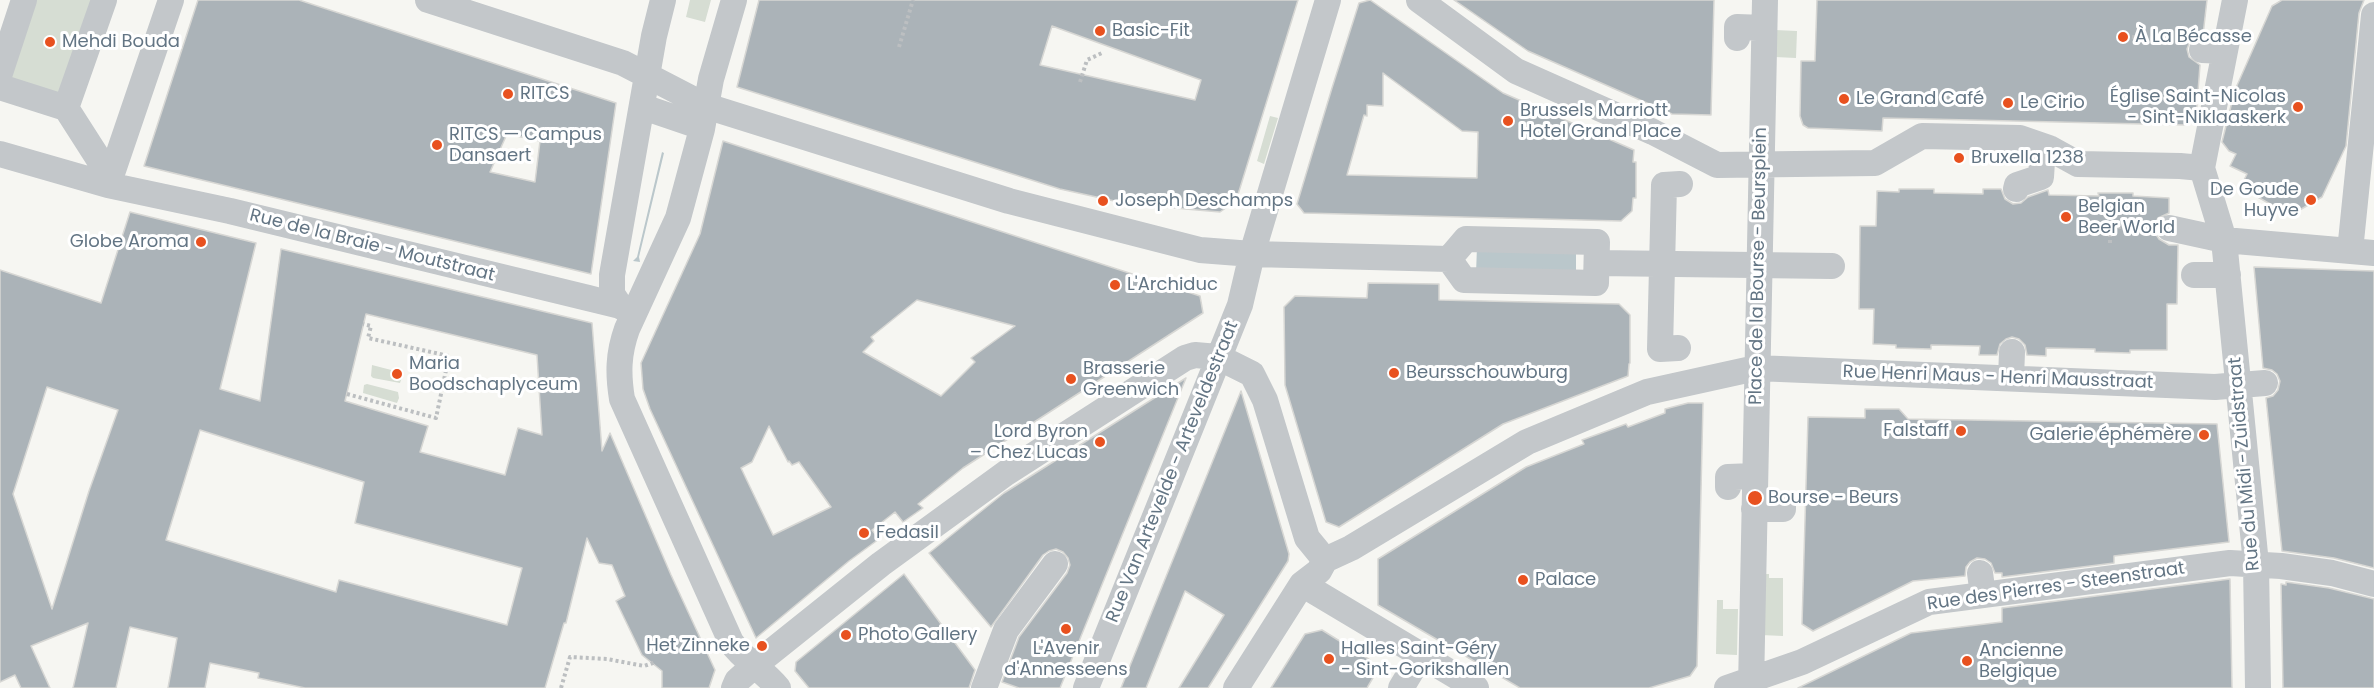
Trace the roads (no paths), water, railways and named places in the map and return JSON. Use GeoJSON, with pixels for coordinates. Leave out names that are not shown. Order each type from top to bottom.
{"type":"FeatureCollection","features":[{"type":"Feature","properties":{"kind":"street"},"geometry":{"type":"LineString","coordinates":[[0,73],[24,0]]}},
{"type":"Feature","properties":{"kind":"street"},"geometry":{"type":"LineString","coordinates":[[66,108],[104,0]]}},
{"type":"Feature","properties":{"kind":"street"},"geometry":{"type":"LineString","coordinates":[[108,185],[171,0]]}},
{"type":"Feature","properties":{"kind":"street"},"geometry":{"type":"LineString","coordinates":[[428,0],[623,63],[646,75],[700,115]]}},
{"type":"Feature","properties":{"kind":"street"},"geometry":{"type":"LineString","coordinates":[[627,310],[612,294],[612,275],[646,75],[663,0]]}},
{"type":"Feature","properties":{"kind":"street"},"geometry":{"type":"LineString","coordinates":[[734,0],[700,115],[678,218],[627,310],[618,372],[622,399],[728,636],[738,653],[756,664],[778,688]]}},
{"type":"Feature","properties":{"kind":"street","name":"Rue Van Artevelde - Arteveldestraat"},"geometry":{"type":"LineString","coordinates":[[1086,688],[1240,306],[1252,254],[1328,0]]}},
{"type":"Feature","properties":{"kind":"street"},"geometry":{"type":"LineString","coordinates":[[1419,0],[1516,71],[1717,165],[1880,162],[1922,136],[2020,138],[2043,146],[2078,164],[2202,168],[2213,50],[2235,0]]}},
{"type":"Feature","properties":{"kind":"street","name":"Place de la Bourse - Beursplein"},"geometry":{"type":"LineString","coordinates":[[1751,684],[1765,0]]}},
{"type":"Feature","properties":{"kind":"street"},"geometry":{"type":"LineString","coordinates":[[2169,228],[2224,240],[2362,252],[2374,15]]}},
{"type":"Feature","properties":{"kind":"street"},"geometry":{"type":"LineString","coordinates":[[1737,38],[1737,27],[1764,28]]}},
{"type":"Feature","properties":{"kind":"street"},"geometry":{"type":"LineString","coordinates":[[0,87],[66,108],[98,158]]}},
{"type":"Feature","properties":{"kind":"street"},"geometry":{"type":"LineString","coordinates":[[646,108],[700,115],[1010,201],[1200,250],[1252,254],[1449,259]]}},
{"type":"Feature","properties":{"kind":"street"},"geometry":{"type":"LineString","coordinates":[[2016,189],[2017,185],[2041,177],[2043,146]]}},
{"type":"Feature","properties":{"kind":"street"},"geometry":{"type":"LineString","coordinates":[[1680,385],[1678,342],[1660,349],[1664,185],[1680,187],[1691,175],[1694,153]]}},
{"type":"Feature","properties":{"kind":"street","name":"Rue de la Braie - Moutstraat"},"geometry":{"type":"LineString","coordinates":[[0,154],[108,185],[230,211],[627,310]]}},
{"type":"Feature","properties":{"kind":"street","name":"Rue du Midi - Zuidstraat"},"geometry":{"type":"LineString","coordinates":[[2202,168],[2224,240],[2228,275],[2256,564],[2258,688]]}},
{"type":"Feature","properties":{"kind":"street"},"geometry":{"type":"LineString","coordinates":[[1458,232],[1597,242],[1596,283],[1456,285],[1449,259],[1458,232]]}},
{"type":"Feature","properties":{"kind":"street"},"geometry":{"type":"LineString","coordinates":[[1597,263],[1832,266]]}},
{"type":"Feature","properties":{"kind":"street"},"geometry":{"type":"LineString","coordinates":[[2194,275],[2228,275]]}},
{"type":"Feature","properties":{"kind":"street"},"geometry":{"type":"LineString","coordinates":[[2011,378],[2012,352]]}},
{"type":"Feature","properties":{"kind":"street"},"geometry":{"type":"LineString","coordinates":[[734,688],[737,681],[756,664],[881,564],[1006,473],[1185,358],[1195,355],[1218,357],[1252,374],[1265,400],[1307,538],[1325,560],[1319,571],[1302,584],[1236,688]]}},
{"type":"Feature","properties":{"kind":"street","name":"Rue Henri Maus - Henri Mausstraat"},"geometry":{"type":"LineString","coordinates":[[1325,560],[1351,548],[1527,442],[1647,392],[1756,369],[2215,387],[2265,383]]}},
{"type":"Feature","properties":{"kind":"street"},"geometry":{"type":"LineString","coordinates":[[1728,487],[1728,477],[1754,476]]}},
{"type":"Feature","properties":{"kind":"street"},"geometry":{"type":"LineString","coordinates":[[1754,509],[1783,509],[1783,506]]}},
{"type":"Feature","properties":{"kind":"street","name":"Rue des Pierres - Steenstraat"},"geometry":{"type":"LineString","coordinates":[[1727,688],[1751,684],[1929,602],[1982,584],[2230,563],[2281,566],[2332,573],[2374,584]]}},
{"type":"Feature","properties":{"kind":"street"},"geometry":{"type":"LineString","coordinates":[[991,686],[1006,630],[1055,564]]}},
{"type":"Feature","properties":{"kind":"street"},"geometry":{"type":"LineString","coordinates":[[1302,584],[1476,688]]}},
{"type":"Feature","properties":{"kind":"street"},"geometry":{"type":"LineString","coordinates":[[1401,688],[1421,655]]}},
{"type":"Feature","properties":{"kind":"place","name":"Basic-Fit"},"geometry":{"type":"Point","coordinates":[1100,31]}},
{"type":"Feature","properties":{"kind":"place","name":"À La Bécasse"},"geometry":{"type":"Point","coordinates":[2123,37]}},
{"type":"Feature","properties":{"kind":"place","name":"Mehdi Bouda"},"geometry":{"type":"Point","coordinates":[50,42]}},
{"type":"Feature","properties":{"kind":"place","name":"RITCS"},"geometry":{"type":"Point","coordinates":[508,94]}},
{"type":"Feature","properties":{"kind":"place","name":"Le Grand Café"},"geometry":{"type":"Point","coordinates":[1844,99]}},
{"type":"Feature","properties":{"kind":"place","name":"Le Cirio"},"geometry":{"type":"Point","coordinates":[2008,103]}},
{"type":"Feature","properties":{"kind":"place","name":"Église Saint-Nicolas - Sint-Niklaaskerk"},"geometry":{"type":"Point","coordinates":[2298,107]}},
{"type":"Feature","properties":{"kind":"place","name":"Brussels Marriott Hotel Grand Place"},"geometry":{"type":"Point","coordinates":[1508,121]}},
{"type":"Feature","properties":{"kind":"place","name":"RITCS — Campus Dansaert"},"geometry":{"type":"Point","coordinates":[437,145]}},
{"type":"Feature","properties":{"kind":"place","name":"Bruxella 1238"},"geometry":{"type":"Point","coordinates":[1959,158]}},
{"type":"Feature","properties":{"kind":"place","name":"De Goude Huyve"},"geometry":{"type":"Point","coordinates":[2311,200]}},
{"type":"Feature","properties":{"kind":"place","name":"Joseph Deschamps"},"geometry":{"type":"Point","coordinates":[1103,201]}},
{"type":"Feature","properties":{"kind":"place","name":"Belgian Beer World"},"geometry":{"type":"Point","coordinates":[2066,217]}},
{"type":"Feature","properties":{"kind":"place","name":"Globe Aroma"},"geometry":{"type":"Point","coordinates":[201,242]}},
{"type":"Feature","properties":{"kind":"place","name":"L'Archiduc"},"geometry":{"type":"Point","coordinates":[1115,285]}},
{"type":"Feature","properties":{"kind":"place","name":"Beursschouwburg"},"geometry":{"type":"Point","coordinates":[1394,373]}},
{"type":"Feature","properties":{"kind":"place","name":"Maria Boodschaplyceum"},"geometry":{"type":"Point","coordinates":[397,374]}},
{"type":"Feature","properties":{"kind":"place","name":"Brasserie Greenwich"},"geometry":{"type":"Point","coordinates":[1071,379]}},
{"type":"Feature","properties":{"kind":"place","name":"Falstaff"},"geometry":{"type":"Point","coordinates":[1961,431]}},
{"type":"Feature","properties":{"kind":"place","name":"Galerie éphémère"},"geometry":{"type":"Point","coordinates":[2204,435]}},
{"type":"Feature","properties":{"kind":"place","name":"Lord Byron – Chez Lucas"},"geometry":{"type":"Point","coordinates":[1100,442]}},
{"type":"Feature","properties":{"kind":"place","name":"Bourse - Beurs"},"geometry":{"type":"Point","coordinates":[1755,498]}},
{"type":"Feature","properties":{"kind":"place","name":"Fedasil"},"geometry":{"type":"Point","coordinates":[864,533]}},
{"type":"Feature","properties":{"kind":"place","name":"Palace"},"geometry":{"type":"Point","coordinates":[1523,580]}},
{"type":"Feature","properties":{"kind":"place","name":"L'Avenir d'Annesseens"},"geometry":{"type":"Point","coordinates":[1066,629]}},
{"type":"Feature","properties":{"kind":"place","name":"Photo Gallery"},"geometry":{"type":"Point","coordinates":[846,635]}},
{"type":"Feature","properties":{"kind":"place","name":"Het Zinneke"},"geometry":{"type":"Point","coordinates":[762,646]}},
{"type":"Feature","properties":{"kind":"place","name":"Halles Saint-Géry - Sint-Gorikshallen"},"geometry":{"type":"Point","coordinates":[1329,659]}},
{"type":"Feature","properties":{"kind":"place","name":"Ancienne Belgique"},"geometry":{"type":"Point","coordinates":[1967,661]}}]}
